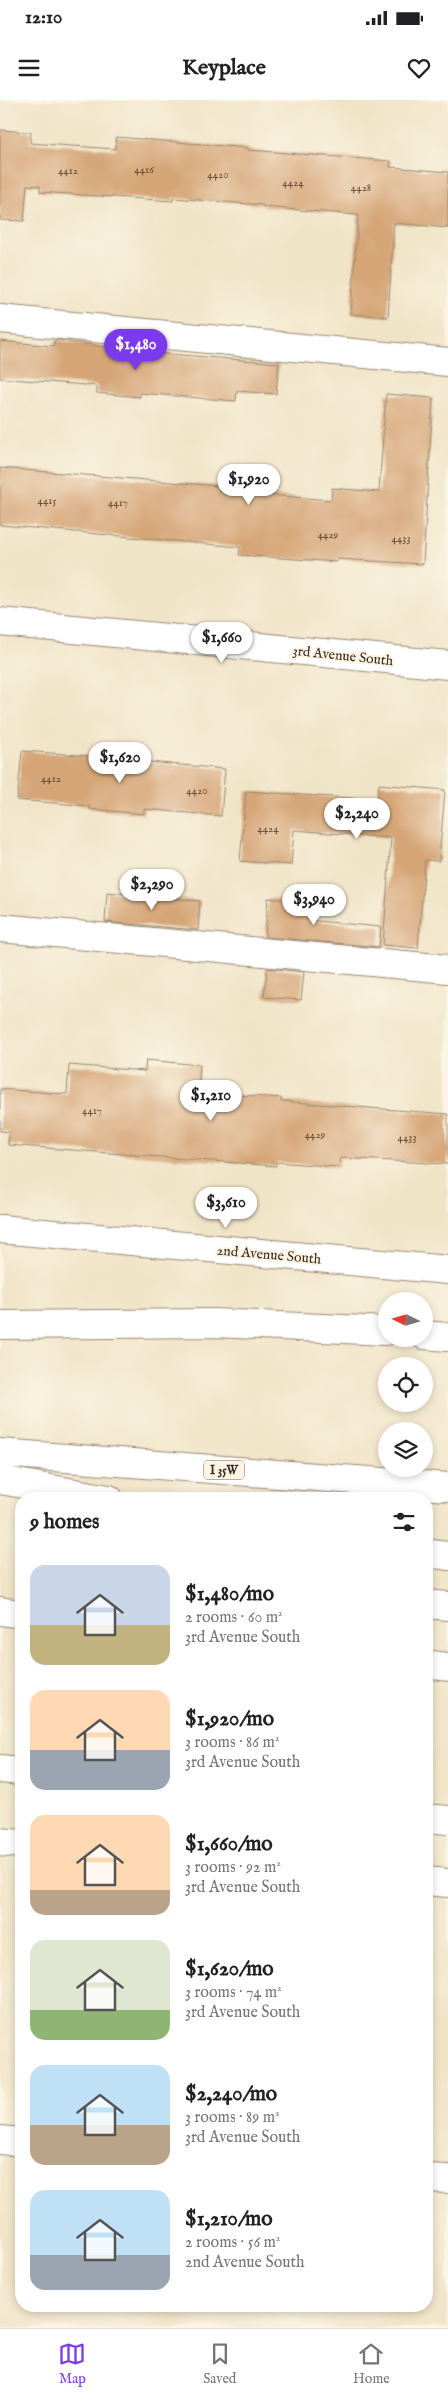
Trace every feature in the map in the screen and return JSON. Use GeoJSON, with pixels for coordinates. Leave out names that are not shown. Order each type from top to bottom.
{"type":"FeatureCollection","features":[{"type":"Feature","properties":{"kind":"main road"},"geometry":{"type":"LineString","coordinates":[[0,319],[448,362]]}},
{"type":"Feature","properties":{"kind":"main road","name":"3rd Avenue South"},"geometry":{"type":"LineString","coordinates":[[0,622],[448,665]]}},
{"type":"Feature","properties":{"kind":"main road"},"geometry":{"type":"LineString","coordinates":[[0,928],[448,969]]}},
{"type":"Feature","properties":{"kind":"main road","name":"2nd Avenue South"},"geometry":{"type":"LineString","coordinates":[[0,1229],[448,1270]]}},
{"type":"Feature","properties":{"kind":"main road"},"geometry":{"type":"LineString","coordinates":[[0,1325],[214,1322],[378,1331]]}},
{"type":"Feature","properties":{"kind":"main road"},"geometry":{"type":"LineString","coordinates":[[433,1336],[448,1337]]}},
{"type":"Feature","properties":{"kind":"main road","name":"I 35W"},"geometry":{"type":"LineString","coordinates":[[0,1453],[448,1487]]}},
{"type":"Feature","properties":{"kind":"main road"},"geometry":{"type":"LineString","coordinates":[[0,1480],[69,1492]]}},
{"type":"Feature","properties":{"kind":"main road"},"geometry":{"type":"LineString","coordinates":[[433,1554],[448,1556]]}},
{"type":"Feature","properties":{"kind":"main road"},"geometry":{"type":"LineString","coordinates":[[0,1600],[15,1599]]}},
{"type":"Feature","properties":{"kind":"main road"},"geometry":{"type":"LineString","coordinates":[[433,1605],[448,1606]]}},
{"type":"Feature","properties":{"kind":"main road"},"geometry":{"type":"LineString","coordinates":[[0,1611],[15,1613]]}},
{"type":"Feature","properties":{"kind":"main road"},"geometry":{"type":"LineString","coordinates":[[433,1665],[448,1667]]}},
{"type":"Feature","properties":{"kind":"main road"},"geometry":{"type":"LineString","coordinates":[[0,1769],[15,1770]]}},
{"type":"Feature","properties":{"kind":"main road"},"geometry":{"type":"LineString","coordinates":[[433,1819],[448,1820]]}},
{"type":"Feature","properties":{"kind":"main road"},"geometry":{"type":"LineString","coordinates":[[0,1842],[15,1843]]}},
{"type":"Feature","properties":{"kind":"main road"},"geometry":{"type":"LineString","coordinates":[[433,1882],[448,1883]]}},
{"type":"Feature","properties":{"kind":"main road"},"geometry":{"type":"LineString","coordinates":[[0,2140],[15,2141]]}},
{"type":"Feature","properties":{"kind":"main road"},"geometry":{"type":"LineString","coordinates":[[433,2179],[448,2180]]}},
{"type":"Feature","properties":{"kind":"building"},"geometry":{"type":"Polygon","coordinates":[[[0,130],[31,132],[30,143],[115,149],[116,137],[391,161],[390,167],[448,172],[448,228],[394,223],[388,317],[351,314],[358,215],[173,198],[173,201],[40,192],[40,186],[27,185],[24,221],[0,220],[0,130]]]}},
{"type":"Feature","properties":{"kind":"building"},"geometry":{"type":"Polygon","coordinates":[[[55,340],[144,352],[279,363],[276,394],[237,391],[236,401],[140,393],[140,397],[97,393],[97,386],[0,378],[0,341],[54,346],[55,340]]]}},
{"type":"Feature","properties":{"kind":"building"},"geometry":{"type":"Polygon","coordinates":[[[386,394],[433,398],[423,564],[337,559],[337,562],[239,555],[240,547],[0,525],[0,468],[219,486],[219,491],[331,500],[332,488],[379,492],[386,394]]]}},
{"type":"Feature","properties":{"kind":"building"},"geometry":{"type":"Polygon","coordinates":[[[22,751],[149,760],[149,762],[225,769],[221,816],[144,809],[144,814],[89,809],[90,806],[17,800],[22,751]]]}},
{"type":"Feature","properties":{"kind":"building"},"geometry":{"type":"Polygon","coordinates":[[[379,784],[445,790],[439,861],[425,860],[418,948],[383,945],[391,838],[294,830],[291,865],[240,861],[246,791],[377,800],[379,784]]]}},
{"type":"Feature","properties":{"kind":"building"},"geometry":{"type":"Polygon","coordinates":[[[107,892],[200,901],[198,930],[105,922],[107,892]]]}},
{"type":"Feature","properties":{"kind":"building"},"geometry":{"type":"Polygon","coordinates":[[[268,898],[309,902],[307,920],[381,927],[379,947],[265,937],[268,898]]]}},
{"type":"Feature","properties":{"kind":"building"},"geometry":{"type":"Polygon","coordinates":[[[267,968],[304,972],[301,1000],[264,997],[267,968]]]}},
{"type":"Feature","properties":{"kind":"building"},"geometry":{"type":"Polygon","coordinates":[[[146,1060],[200,1065],[198,1092],[281,1098],[281,1101],[448,1114],[448,1164],[340,1158],[339,1167],[276,1162],[276,1166],[8,1145],[9,1132],[0,1131],[0,1089],[67,1094],[69,1065],[145,1071],[146,1060]]]}}]}
